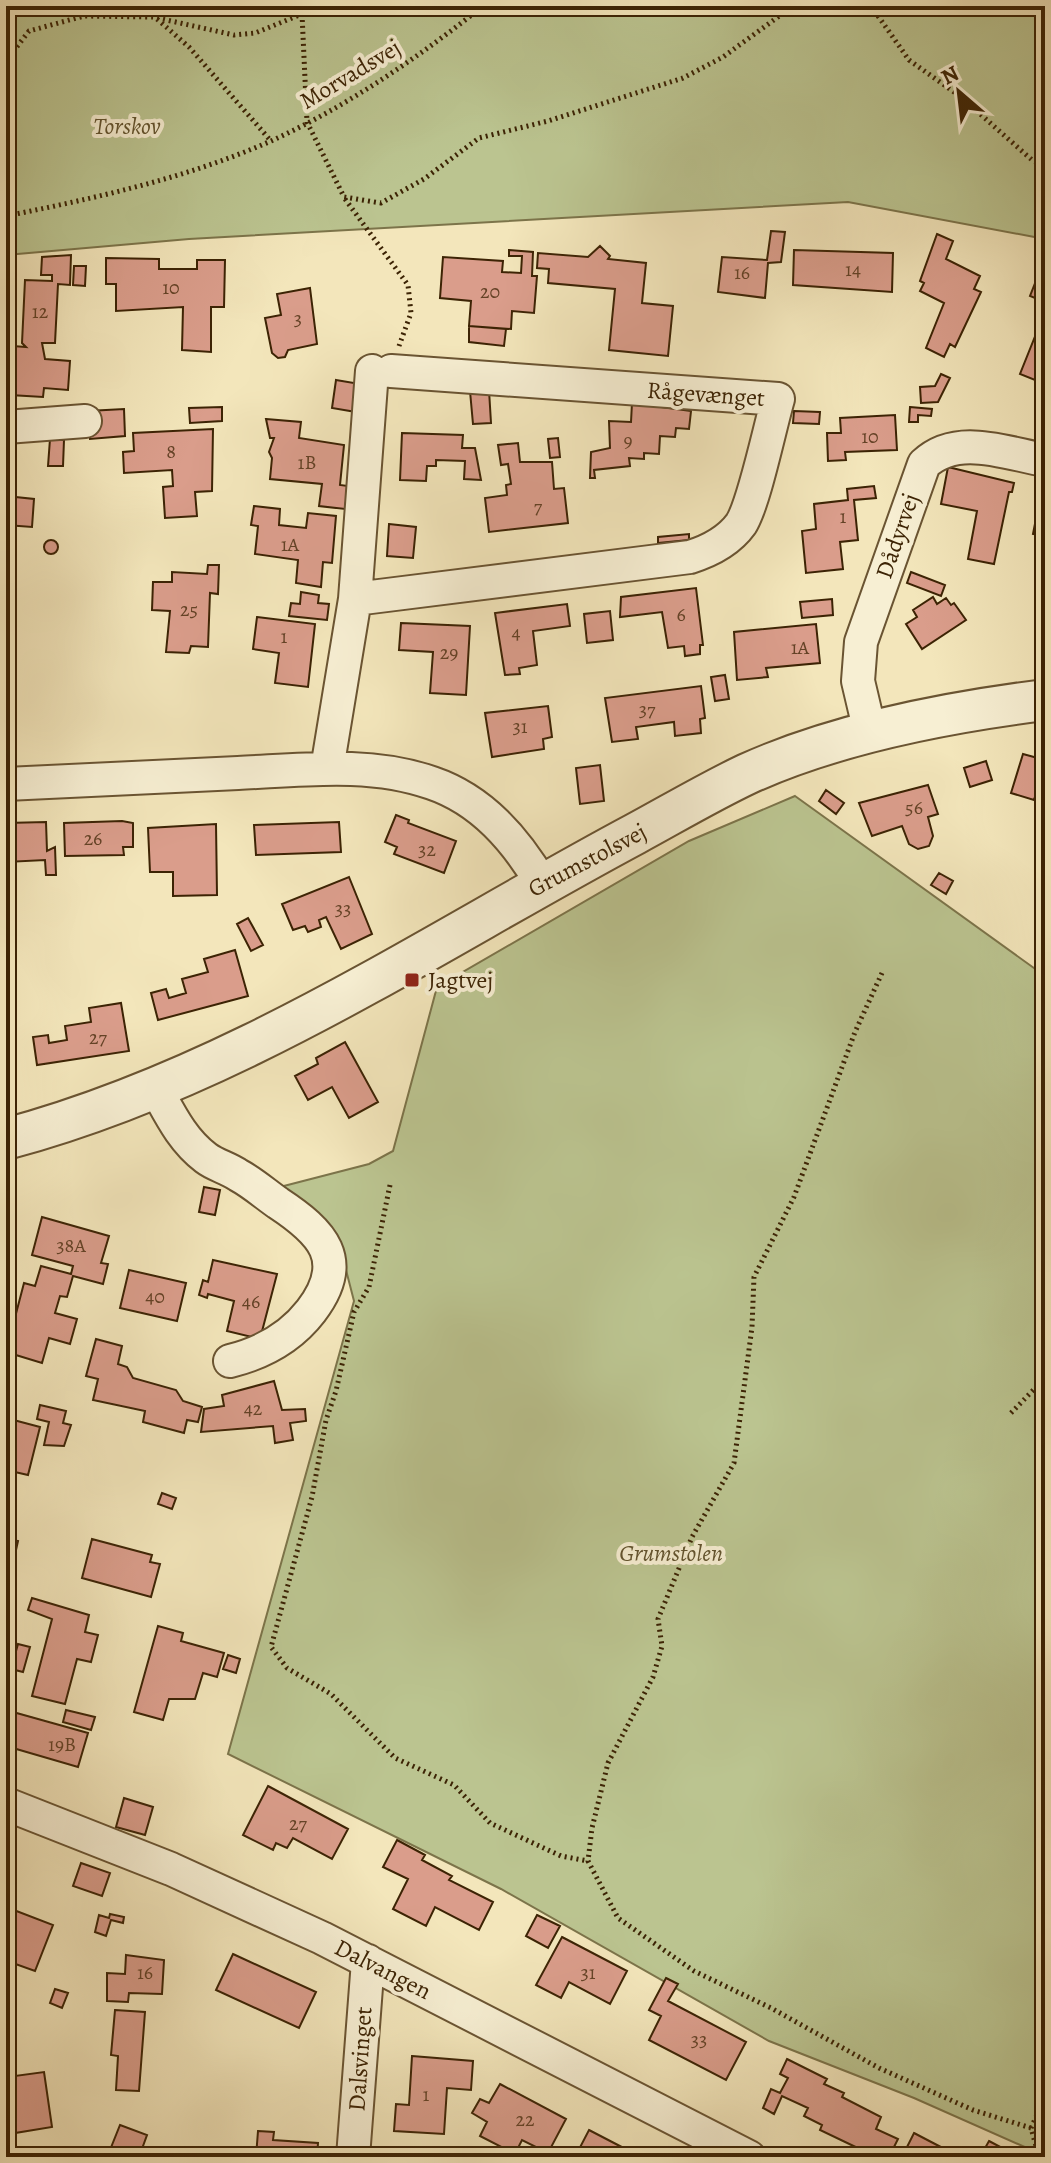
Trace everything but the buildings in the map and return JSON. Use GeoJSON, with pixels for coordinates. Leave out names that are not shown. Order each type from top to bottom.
{"type":"FeatureCollection","features":[{"type":"Feature","properties":{"kind":"street","name":"Rågevænget"},"geometry":{"type":"LineString","coordinates":[[355,599],[690,557],[705,552],[720,544],[742,522],[778,399],[382,371]]}},
{"type":"Feature","properties":{"kind":"street"},"geometry":{"type":"LineString","coordinates":[[327,769],[355,599],[382,371]]}},
{"type":"Feature","properties":{"kind":"street"},"geometry":{"type":"LineString","coordinates":[[6,427],[85,421]]}},
{"type":"Feature","properties":{"kind":"street","name":"Dådyrvej"},"geometry":{"type":"LineString","coordinates":[[870,732],[858,681],[859,652],[924,464],[935,453],[959,447],[1045,460]]}},
{"type":"Feature","properties":{"kind":"street","name":"Grumstolsvej"},"geometry":{"type":"LineString","coordinates":[[6,1139],[156,1089],[290,1028],[542,884],[748,774],[870,732],[1045,700]]}},
{"type":"Feature","properties":{"kind":"street"},"geometry":{"type":"LineString","coordinates":[[6,784],[327,769],[400,774],[433,783],[460,796],[507,833],[542,884]]}},
{"type":"Feature","properties":{"kind":"street"},"geometry":{"type":"LineString","coordinates":[[156,1089],[180,1133],[206,1158],[240,1175],[306,1220],[323,1238],[329,1265],[323,1295],[297,1330],[252,1356],[230,1361]]}},
{"type":"Feature","properties":{"kind":"street","name":"Dalvangen"},"geometry":{"type":"LineString","coordinates":[[6,1804],[171,1869],[368,1961],[749,2157]]}},
{"type":"Feature","properties":{"kind":"street","name":"Dalsvinget"},"geometry":{"type":"LineString","coordinates":[[353,2157],[368,1961]]}},
{"type":"Feature","properties":{"kind":"path"},"geometry":{"type":"LineString","coordinates":[[307,6],[302,14],[307,122],[344,197],[408,285],[411,313],[382,371]]}},
{"type":"Feature","properties":{"kind":"path","name":"Morvadsvej"},"geometry":{"type":"LineString","coordinates":[[6,216],[84,201],[184,174],[271,141],[385,76],[483,6]]}},
{"type":"Feature","properties":{"kind":"path"},"geometry":{"type":"LineString","coordinates":[[344,197],[381,203],[424,179],[479,138],[548,121],[683,78],[723,57],[793,6]]}},
{"type":"Feature","properties":{"kind":"path"},"geometry":{"type":"LineString","coordinates":[[871,6],[909,60],[961,97],[1032,160],[1045,167]]}},
{"type":"Feature","properties":{"kind":"path"},"geometry":{"type":"LineString","coordinates":[[6,61],[29,31],[84,16],[153,17],[234,35],[255,33],[302,14]]}},
{"type":"Feature","properties":{"kind":"path"},"geometry":{"type":"LineString","coordinates":[[153,17],[189,47],[271,141]]}},
{"type":"Feature","properties":{"kind":"path"},"geometry":{"type":"LineString","coordinates":[[882,973],[855,1032],[794,1197],[754,1277],[752,1327],[734,1463],[692,1537],[658,1619],[662,1646],[653,1677],[608,1763],[592,1828],[588,1861],[618,1918],[694,1971],[879,2068],[973,2110],[1031,2128]]}},
{"type":"Feature","properties":{"kind":"path"},"geometry":{"type":"LineString","coordinates":[[390,1185],[369,1287],[354,1312],[336,1391],[326,1420],[312,1497],[271,1647],[287,1668],[331,1694],[395,1758],[454,1785],[490,1823],[561,1856],[588,1861]]}},
{"type":"Feature","properties":{"kind":"path"},"geometry":{"type":"LineString","coordinates":[[1011,1413],[1045,1378]]}},
{"type":"Feature","properties":{"kind":"path"},"geometry":{"type":"LineString","coordinates":[[1039,2157],[1031,2128],[1036,2117],[1045,2112]]}},
{"type":"Feature","properties":{"kind":"green space","name":"Torskov"},"geometry":{"type":"Polygon","coordinates":[[[6,6],[1045,6],[1045,239],[848,202],[189,239],[6,255],[6,6]]]}},
{"type":"Feature","properties":{"kind":"green space","name":"Grumstolen"},"geometry":{"type":"Polygon","coordinates":[[[795,796],[1045,976],[1045,2156],[914,2098],[769,2041],[501,1889],[228,1754],[354,1301],[338,1239],[276,1188],[369,1164],[393,1151],[437,987],[689,841],[795,796]]]}},
{"type":"Feature","properties":{"kind":"place","name":"Jagtvej"},"geometry":{"type":"Point","coordinates":[412,980]}}]}
